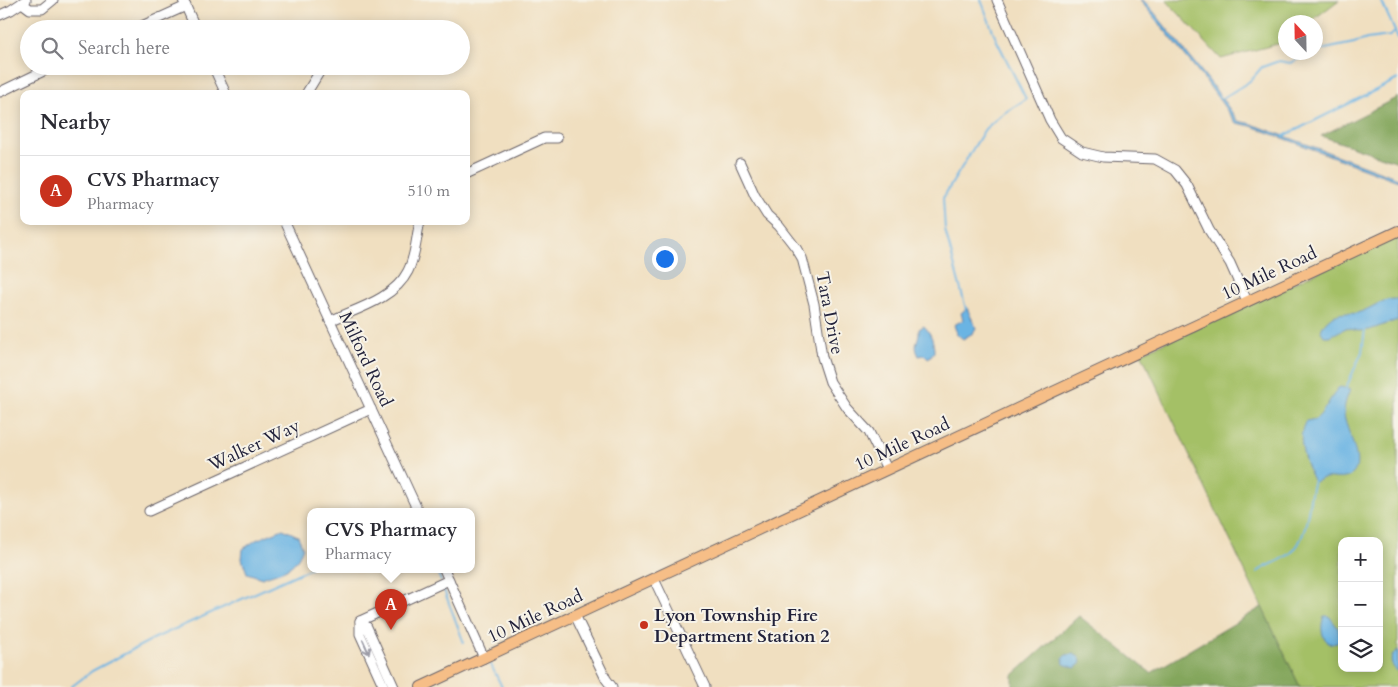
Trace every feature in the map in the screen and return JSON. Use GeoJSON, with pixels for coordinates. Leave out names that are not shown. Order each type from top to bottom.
{"type":"FeatureCollection","features":[{"type":"Feature","properties":{"kind":"main road","name":"10 Mile Road"},"geometry":{"type":"LineString","coordinates":[[421,687],[1398,231]]}},
{"type":"Feature","properties":{"kind":"street"},"geometry":{"type":"LineString","coordinates":[[0,16],[24,2],[30,9],[42,9],[53,0]]}},
{"type":"Feature","properties":{"kind":"street"},"geometry":{"type":"LineString","coordinates":[[997,0],[1050,120],[1061,138],[1082,152],[1104,157],[1154,159],[1175,170],[1187,185],[1210,230],[1230,263],[1247,301]]}},
{"type":"Feature","properties":{"kind":"street"},"geometry":{"type":"LineString","coordinates":[[152,20],[185,3],[192,20]]}},
{"type":"Feature","properties":{"kind":"street"},"geometry":{"type":"LineString","coordinates":[[0,92],[35,75]]}},
{"type":"Feature","properties":{"kind":"street"},"geometry":{"type":"LineString","coordinates":[[218,75],[224,90]]}},
{"type":"Feature","properties":{"kind":"street"},"geometry":{"type":"LineString","coordinates":[[308,90],[318,75]]}},
{"type":"Feature","properties":{"kind":"street"},"geometry":{"type":"LineString","coordinates":[[470,172],[544,138],[557,138]]}},
{"type":"Feature","properties":{"kind":"street","name":"Tara Drive"},"geometry":{"type":"LineString","coordinates":[[740,163],[755,196],[767,215],[794,245],[802,258],[814,304],[822,357],[829,380],[847,408],[869,432],[887,469]]}},
{"type":"Feature","properties":{"kind":"street","name":"Milford Road"},"geometry":{"type":"LineString","coordinates":[[286,225],[417,508]]}},
{"type":"Feature","properties":{"kind":"street"},"geometry":{"type":"LineString","coordinates":[[330,321],[379,299],[399,283],[408,271],[415,249],[419,225]]}},
{"type":"Feature","properties":{"kind":"street","name":"Walker Way"},"geometry":{"type":"LineString","coordinates":[[149,511],[371,409]]}},
{"type":"Feature","properties":{"kind":"street"},"geometry":{"type":"LineString","coordinates":[[446,573],[484,658]]}},
{"type":"Feature","properties":{"kind":"street"},"geometry":{"type":"LineString","coordinates":[[654,579],[705,687]]}},
{"type":"Feature","properties":{"kind":"street"},"geometry":{"type":"LineString","coordinates":[[360,621],[449,580]]}},
{"type":"Feature","properties":{"kind":"street"},"geometry":{"type":"LineString","coordinates":[[575,615],[606,679],[612,687]]}},
{"type":"Feature","properties":{"kind":"street"},"geometry":{"type":"LineString","coordinates":[[360,621],[360,634],[384,687]]}},
{"type":"Feature","properties":{"kind":"street"},"geometry":{"type":"LineString","coordinates":[[360,621],[367,627],[394,687]]}},
{"type":"Feature","properties":{"kind":"green space"},"geometry":{"type":"Polygon","coordinates":[[[1166,0],[1339,0],[1319,15],[1278,15],[1278,44],[1221,59],[1166,0]]]}},
{"type":"Feature","properties":{"kind":"green space"},"geometry":{"type":"Polygon","coordinates":[[[1398,97],[1398,162],[1321,136],[1398,97]]]}},
{"type":"Feature","properties":{"kind":"green space"},"geometry":{"type":"Polygon","coordinates":[[[1398,235],[1398,687],[1300,687],[1141,353],[1398,235]]]}},
{"type":"Feature","properties":{"kind":"green space"},"geometry":{"type":"Polygon","coordinates":[[[1262,607],[1300,687],[1013,687],[1013,675],[1079,616],[1151,673],[1262,607]]]}},
{"type":"Feature","properties":{"kind":"water"},"geometry":{"type":"Polygon","coordinates":[[[1140,0],[1143,0],[1153,11],[1213,86],[1238,121],[1252,124],[1398,178],[1398,181],[1251,126],[1236,123],[1205,80],[1140,0]]]}},
{"type":"Feature","properties":{"kind":"water"},"geometry":{"type":"Polygon","coordinates":[[[1398,299],[1398,320],[1369,330],[1359,331],[1346,328],[1330,336],[1324,336],[1321,331],[1330,318],[1337,315],[1357,313],[1387,300],[1398,299]]]}},
{"type":"Feature","properties":{"kind":"water"},"geometry":{"type":"Polygon","coordinates":[[[967,308],[976,328],[973,333],[963,339],[957,334],[954,325],[963,320],[961,313],[967,308]]]}},
{"type":"Feature","properties":{"kind":"water"},"geometry":{"type":"Polygon","coordinates":[[[924,326],[930,335],[933,345],[934,352],[929,358],[924,355],[919,356],[916,348],[919,329],[924,326]]]}},
{"type":"Feature","properties":{"kind":"water"},"geometry":{"type":"Polygon","coordinates":[[[1338,388],[1350,390],[1344,413],[1357,465],[1354,472],[1348,477],[1324,478],[1314,482],[1303,452],[1301,435],[1306,421],[1316,419],[1338,388]]]}},
{"type":"Feature","properties":{"kind":"water"},"geometry":{"type":"Polygon","coordinates":[[[283,529],[298,536],[303,548],[296,561],[287,569],[262,578],[247,573],[242,559],[243,549],[256,540],[283,529]]]}},
{"type":"Feature","properties":{"kind":"water"},"geometry":{"type":"Polygon","coordinates":[[[1324,616],[1329,616],[1338,628],[1337,643],[1331,644],[1325,639],[1322,624],[1324,616]]]}},
{"type":"Feature","properties":{"kind":"water"},"geometry":{"type":"Polygon","coordinates":[[[1398,650],[1398,672],[1393,667],[1391,658],[1398,650]]]}},
{"type":"Feature","properties":{"kind":"water"},"geometry":{"type":"Polygon","coordinates":[[[1073,654],[1079,657],[1081,661],[1075,668],[1064,664],[1063,658],[1066,655],[1073,654]]]}},
{"type":"Feature","properties":{"kind":"waterway"},"geometry":{"type":"LineString","coordinates":[[966,309],[945,230],[943,198],[985,129],[1001,115],[1026,99],[996,39],[981,0]]}},
{"type":"Feature","properties":{"kind":"waterway"},"geometry":{"type":"LineString","coordinates":[[1381,0],[1398,38]]}},
{"type":"Feature","properties":{"kind":"waterway"},"geometry":{"type":"LineString","coordinates":[[1323,50],[1367,39],[1390,36],[1395,32]]}},
{"type":"Feature","properties":{"kind":"waterway"},"geometry":{"type":"LineString","coordinates":[[1223,98],[1250,81],[1262,67],[1279,61],[1290,63],[1296,60]]}},
{"type":"Feature","properties":{"kind":"waterway"},"geometry":{"type":"LineString","coordinates":[[1284,136],[1398,79]]}},
{"type":"Feature","properties":{"kind":"waterway"},"geometry":{"type":"LineString","coordinates":[[1345,390],[1362,352],[1365,329]]}},
{"type":"Feature","properties":{"kind":"waterway"},"geometry":{"type":"LineString","coordinates":[[1257,572],[1291,553],[1302,538],[1314,480]]}},
{"type":"Feature","properties":{"kind":"waterway"},"geometry":{"type":"LineString","coordinates":[[71,687],[92,671],[155,638],[307,570]]}},
{"type":"Feature","properties":{"kind":"waterway"},"geometry":{"type":"LineString","coordinates":[[438,573],[441,581]]}},
{"type":"Feature","properties":{"kind":"waterway"},"geometry":{"type":"LineString","coordinates":[[442,585],[464,643]]}},
{"type":"Feature","properties":{"kind":"waterway"},"geometry":{"type":"LineString","coordinates":[[490,663],[502,687]]}},
{"type":"Feature","properties":{"kind":"place","name":"Lyon Township Fire Department Station 2"},"geometry":{"type":"Point","coordinates":[644,625]}},
{"type":"Feature","properties":{"kind":"place","name":"CVS Pharmacy"},"geometry":{"type":"Point","coordinates":[391,630]}}]}
